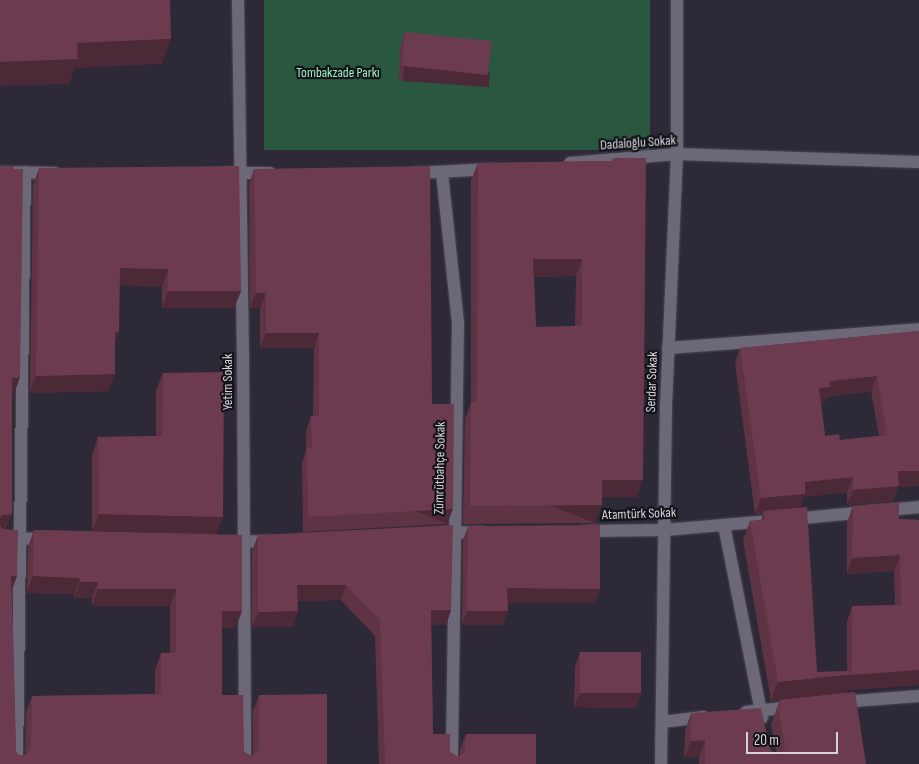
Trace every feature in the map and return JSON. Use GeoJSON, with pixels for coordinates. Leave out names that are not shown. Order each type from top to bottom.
{"type":"FeatureCollection","features":[{"type":"Feature","properties":{"kind":"street","name":"Yetim Sokak"},"geometry":{"type":"LineString","coordinates":[[238,0],[245,764]]}},
{"type":"Feature","properties":{"kind":"street","name":"Serdar Sokak"},"geometry":{"type":"LineString","coordinates":[[661,764],[668,348],[677,154],[677,0]]}},
{"type":"Feature","properties":{"kind":"street","name":"Dadaloğlu Sokak"},"geometry":{"type":"LineString","coordinates":[[558,164],[677,154],[919,162]]}},
{"type":"Feature","properties":{"kind":"street"},"geometry":{"type":"LineString","coordinates":[[404,173],[442,173],[500,168]]}},
{"type":"Feature","properties":{"kind":"street"},"geometry":{"type":"LineString","coordinates":[[0,172],[64,173]]}},
{"type":"Feature","properties":{"kind":"street"},"geometry":{"type":"LineString","coordinates":[[16,764],[25,172]]}},
{"type":"Feature","properties":{"kind":"street"},"geometry":{"type":"LineString","coordinates":[[211,173],[279,173]]}},
{"type":"Feature","properties":{"kind":"street","name":"Zümrütbahçe Sokak"},"geometry":{"type":"LineString","coordinates":[[442,173],[458,323],[452,764]]}},
{"type":"Feature","properties":{"kind":"street"},"geometry":{"type":"LineString","coordinates":[[668,348],[919,329]]}},
{"type":"Feature","properties":{"kind":"street","name":"Atamtürk Sokak"},"geometry":{"type":"LineString","coordinates":[[569,531],[665,530],[919,507]]}},
{"type":"Feature","properties":{"kind":"street"},"geometry":{"type":"LineString","coordinates":[[724,525],[764,728]]}},
{"type":"Feature","properties":{"kind":"street"},"geometry":{"type":"LineString","coordinates":[[426,534],[493,532]]}},
{"type":"Feature","properties":{"kind":"street"},"geometry":{"type":"LineString","coordinates":[[0,538],[58,539]]}},
{"type":"Feature","properties":{"kind":"street"},"geometry":{"type":"LineString","coordinates":[[215,542],[282,541]]}},
{"type":"Feature","properties":{"kind":"street"},"geometry":{"type":"LineString","coordinates":[[826,704],[919,696]]}},
{"type":"Feature","properties":{"kind":"street"},"geometry":{"type":"LineString","coordinates":[[662,722],[807,706]]}},
{"type":"Feature","properties":{"kind":"green space","name":"Tombakzade Parkı"},"geometry":{"type":"Polygon","coordinates":[[[264,0],[650,0],[650,150],[264,150],[264,0]]]}},
{"type":"Feature","properties":{"kind":"building"},"geometry":{"type":"Polygon","coordinates":[[[0,0],[170,0],[171,39],[77,43],[78,59],[0,62],[0,0]]]}},
{"type":"Feature","properties":{"kind":"building"},"geometry":{"type":"Polygon","coordinates":[[[405,32],[492,41],[488,75],[401,66],[405,32]]]}},
{"type":"Feature","properties":{"kind":"building"},"geometry":{"type":"Polygon","coordinates":[[[613,158],[646,158],[643,480],[602,480],[602,505],[470,506],[471,402],[477,402],[478,163],[613,161],[613,158]],[[533,259],[536,327],[582,326],[582,259],[533,259]]]}},
{"type":"Feature","properties":{"kind":"building"},"geometry":{"type":"Polygon","coordinates":[[[0,166],[14,166],[14,169],[23,169],[20,377],[12,378],[12,514],[2,515],[0,518],[0,166]]]}},
{"type":"Feature","properties":{"kind":"building"},"geometry":{"type":"Polygon","coordinates":[[[239,166],[241,291],[168,291],[168,269],[120,268],[119,332],[115,332],[115,374],[36,376],[39,168],[239,166]]]}},
{"type":"Feature","properties":{"kind":"building"},"geometry":{"type":"Polygon","coordinates":[[[430,166],[432,404],[454,404],[453,509],[308,517],[307,448],[312,448],[311,416],[319,416],[319,333],[266,333],[266,293],[256,293],[254,169],[430,166]]]}},
{"type":"Feature","properties":{"kind":"building"},"geometry":{"type":"Polygon","coordinates":[[[919,331],[919,471],[898,471],[899,486],[853,490],[853,477],[805,482],[805,494],[761,498],[740,348],[919,331]],[[877,376],[830,381],[830,387],[819,388],[825,436],[839,434],[840,440],[887,435],[877,376]]]}},
{"type":"Feature","properties":{"kind":"building"},"geometry":{"type":"Polygon","coordinates":[[[224,372],[223,517],[99,514],[98,437],[162,436],[163,373],[224,372]]]}},
{"type":"Feature","properties":{"kind":"building"},"geometry":{"type":"Polygon","coordinates":[[[899,502],[899,519],[919,520],[919,670],[852,675],[852,606],[901,605],[900,555],[852,558],[853,506],[899,502]]]}},
{"type":"Feature","properties":{"kind":"building"},"geometry":{"type":"Polygon","coordinates":[[[807,507],[817,672],[852,671],[853,674],[778,682],[750,521],[765,520],[764,511],[807,507]]]}},
{"type":"Feature","properties":{"kind":"building"},"geometry":{"type":"Polygon","coordinates":[[[0,525],[2,529],[18,530],[17,576],[11,576],[16,752],[19,755],[26,755],[31,748],[32,696],[161,694],[161,653],[176,653],[176,589],[98,589],[98,582],[80,582],[80,578],[33,576],[34,530],[242,535],[242,611],[222,611],[222,695],[243,695],[244,752],[252,756],[259,748],[259,695],[327,694],[327,764],[0,764],[0,525]]]}},
{"type":"Feature","properties":{"kind":"building"},"geometry":{"type":"Polygon","coordinates":[[[453,525],[451,610],[431,610],[433,734],[450,734],[450,752],[458,757],[465,752],[466,734],[536,734],[536,764],[385,764],[380,620],[346,585],[297,585],[298,611],[258,612],[258,535],[453,525]]]}},
{"type":"Feature","properties":{"kind":"building"},"geometry":{"type":"Polygon","coordinates":[[[600,525],[600,589],[507,588],[508,611],[467,611],[468,526],[600,525]]]}},
{"type":"Feature","properties":{"kind":"building"},"geometry":{"type":"Polygon","coordinates":[[[580,652],[641,652],[641,693],[580,693],[580,652]]]}},
{"type":"Feature","properties":{"kind":"building"},"geometry":{"type":"Polygon","coordinates":[[[855,692],[866,764],[705,764],[705,740],[691,741],[691,713],[761,708],[770,749],[774,754],[778,755],[783,752],[785,746],[778,707],[781,706],[780,700],[855,692]]]}}]}
